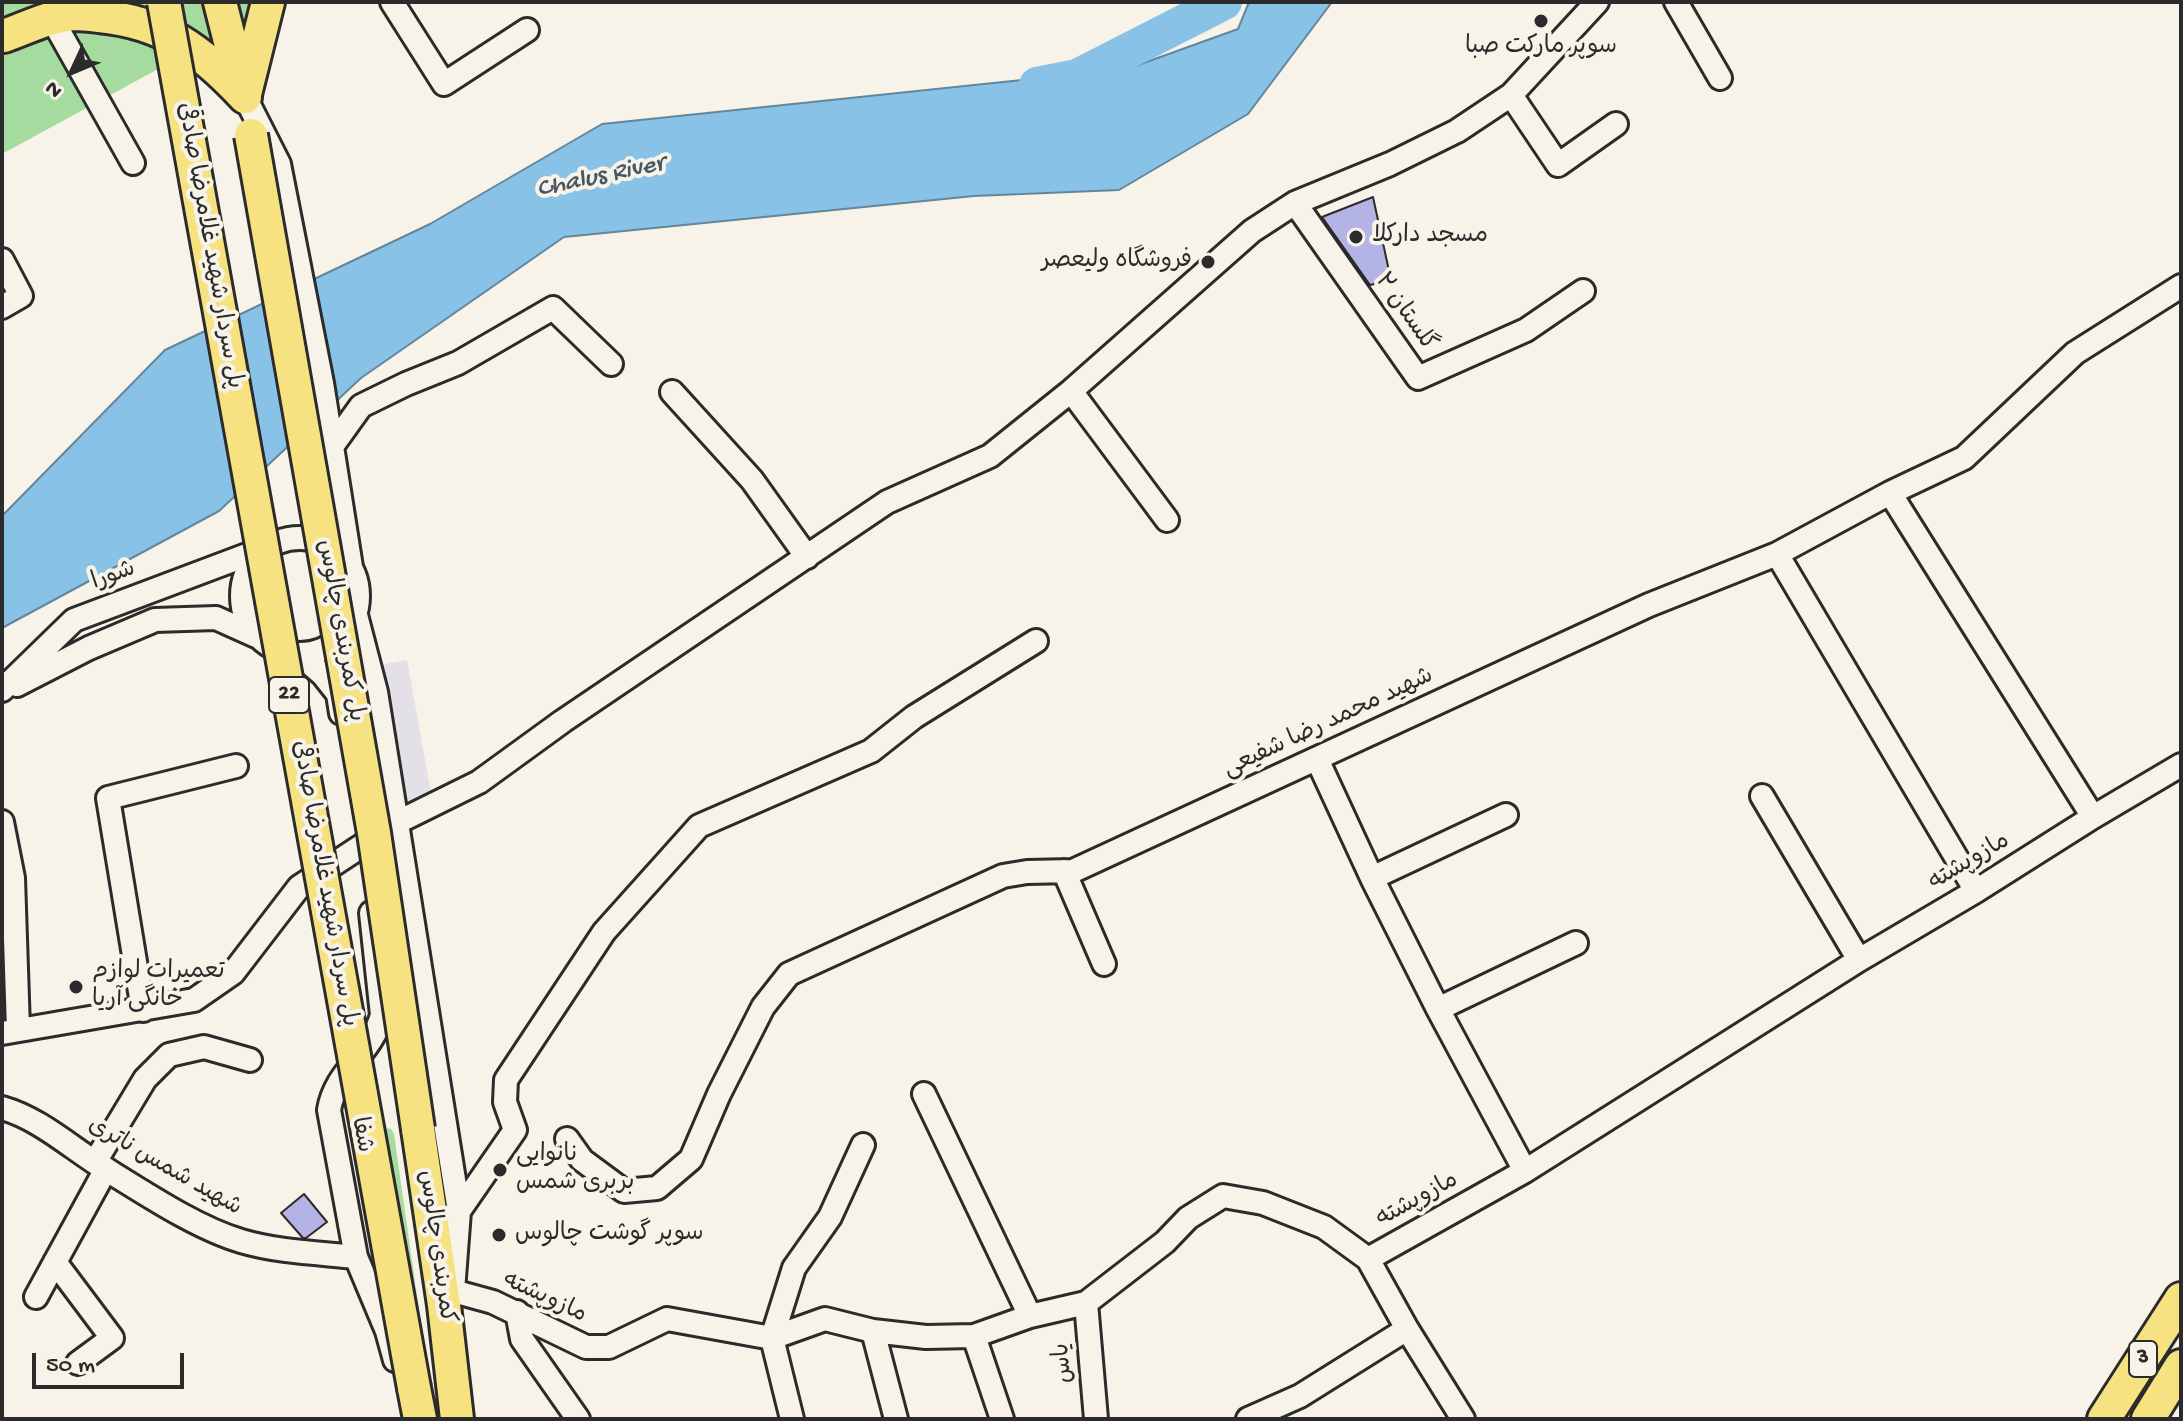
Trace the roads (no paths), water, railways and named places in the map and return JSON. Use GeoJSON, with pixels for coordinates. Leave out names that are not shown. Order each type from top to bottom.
{"type":"FeatureCollection","features":[{"type":"Feature","properties":{"kind":"highway","name":"پل سردار شهید غلامرضا صادقی"},"geometry":{"type":"LineString","coordinates":[[164,2],[415,1409]]}},
{"type":"Feature","properties":{"kind":"highway","name":"پل کمربندی چالوس"},"geometry":{"type":"LineString","coordinates":[[220,2],[245,97],[374,833],[418,1129]]}},
{"type":"Feature","properties":{"kind":"highway"},"geometry":{"type":"LineString","coordinates":[[245,97],[268,2]]}},
{"type":"Feature","properties":{"kind":"highway"},"geometry":{"type":"LineString","coordinates":[[4,36],[75,14],[112,17],[147,26],[180,40],[216,67],[245,97]]}},
{"type":"Feature","properties":{"kind":"highway","name":"کمربندی چالوس"},"geometry":{"type":"LineString","coordinates":[[418,1129],[448,1298],[450,1365],[457,1419]]}},
{"type":"Feature","properties":{"kind":"highway","name":"3"},"geometry":{"type":"LineString","coordinates":[[2104,1419],[2181,1299]]}},
{"type":"Feature","properties":{"kind":"highway"},"geometry":{"type":"LineString","coordinates":[[437,1419],[450,1365]]}},
{"type":"Feature","properties":{"kind":"highway","name":"3"},"geometry":{"type":"LineString","coordinates":[[2148,1419],[2181,1366]]}},
{"type":"Feature","properties":{"kind":"street"},"geometry":{"type":"LineString","coordinates":[[392,2],[444,84],[527,30]]}},
{"type":"Feature","properties":{"kind":"street"},"geometry":{"type":"LineString","coordinates":[[398,822],[479,782],[563,721],[887,502],[990,456],[1071,391],[1252,231],[1295,203],[1390,164],[1457,131],[1511,95],[1597,2]]}},
{"type":"Feature","properties":{"kind":"street"},"geometry":{"type":"LineString","coordinates":[[1676,2],[1720,78]]}},
{"type":"Feature","properties":{"kind":"street"},"geometry":{"type":"LineString","coordinates":[[52,19],[133,163]]}},
{"type":"Feature","properties":{"kind":"street"},"geometry":{"type":"LineString","coordinates":[[1511,95],[1558,165],[1616,124]]}},
{"type":"Feature","properties":{"kind":"street"},"geometry":{"type":"LineString","coordinates":[[245,97],[279,164],[322,383],[351,567],[359,590],[356,615],[376,692],[459,1211],[448,1298]]}},
{"type":"Feature","properties":{"kind":"street","name":"گلستان ۲"},"geometry":{"type":"LineString","coordinates":[[1295,203],[1418,378],[1526,330],[1583,291]]}},
{"type":"Feature","properties":{"kind":"street"},"geometry":{"type":"LineString","coordinates":[[2,260],[21,296],[2,307]]}},
{"type":"Feature","properties":{"kind":"street","name":"شهید محمد رضا شفیعی"},"geometry":{"type":"LineString","coordinates":[[567,1139],[582,1160],[624,1191],[657,1188],[691,1159],[719,1094],[763,1007],[789,974],[1003,876],[1073,871],[1649,605],[1777,554],[1890,493],[1964,458],[2075,353],[2181,286]]}},
{"type":"Feature","properties":{"kind":"street"},"geometry":{"type":"LineString","coordinates":[[333,445],[361,406],[458,363],[553,308],[611,364]]}},
{"type":"Feature","properties":{"kind":"street"},"geometry":{"type":"LineString","coordinates":[[1071,391],[1167,520]]}},
{"type":"Feature","properties":{"kind":"street"},"geometry":{"type":"LineString","coordinates":[[672,392],[752,480],[807,557]]}},
{"type":"Feature","properties":{"kind":"street"},"geometry":{"type":"LineString","coordinates":[[1890,493],[2093,817]]}},
{"type":"Feature","properties":{"kind":"street"},"geometry":{"type":"LineString","coordinates":[[351,567],[335,549],[312,539],[288,539],[265,549],[249,567],[241,590],[244,614],[256,636],[276,650],[300,655],[324,650],[344,636],[356,615]]}},
{"type":"Feature","properties":{"kind":"street","name":"شورا"},"geometry":{"type":"LineString","coordinates":[[2,691],[74,620],[265,549]]}},
{"type":"Feature","properties":{"kind":"street"},"geometry":{"type":"LineString","coordinates":[[1777,554],[1976,891]]}},
{"type":"Feature","properties":{"kind":"street","name":"شورا"},"geometry":{"type":"LineString","coordinates":[[2,691],[155,620],[216,618],[256,636]]}},
{"type":"Feature","properties":{"kind":"street"},"geometry":{"type":"LineString","coordinates":[[459,1211],[515,1130],[505,1102],[506,1080],[604,932],[699,826],[871,751],[914,717],[1036,641]]}},
{"type":"Feature","properties":{"kind":"street"},"geometry":{"type":"LineString","coordinates":[[300,655],[323,675],[338,694],[344,682],[356,677],[369,681],[376,692]]}},
{"type":"Feature","properties":{"kind":"street","name":"شفا"},"geometry":{"type":"LineString","coordinates":[[338,694],[363,845],[382,1015],[378,1031],[369,1046],[339,1082],[331,1097],[329,1110],[356,1257],[415,1409]]}},
{"type":"Feature","properties":{"kind":"street"},"geometry":{"type":"LineString","coordinates":[[1317,759],[1438,1009],[1525,1171]]}},
{"type":"Feature","properties":{"kind":"street","name":"مازوپشته"},"geometry":{"type":"LineString","coordinates":[[448,1298],[493,1302],[586,1347],[609,1347],[667,1319],[772,1338],[825,1319],[873,1331],[926,1337],[974,1336],[1030,1316],[1086,1303],[1165,1242],[1188,1218],[1223,1196],[1263,1203],[1324,1227],[1368,1259],[1525,1171],[1859,960],[2181,765]]}},
{"type":"Feature","properties":{"kind":"street"},"geometry":{"type":"LineString","coordinates":[[143,1010],[108,798],[236,766]]}},
{"type":"Feature","properties":{"kind":"street"},"geometry":{"type":"LineString","coordinates":[[1762,796],[1859,960]]}},
{"type":"Feature","properties":{"kind":"street"},"geometry":{"type":"LineString","coordinates":[[1372,878],[1506,815]]}},
{"type":"Feature","properties":{"kind":"street"},"geometry":{"type":"LineString","coordinates":[[2,822],[8,878],[10,1031],[194,1000],[233,973],[299,887],[363,845]]}},
{"type":"Feature","properties":{"kind":"street"},"geometry":{"type":"LineString","coordinates":[[1064,871],[1104,964]]}},
{"type":"Feature","properties":{"kind":"street"},"geometry":{"type":"LineString","coordinates":[[1438,1009],[1576,943]]}},
{"type":"Feature","properties":{"kind":"street"},"geometry":{"type":"LineString","coordinates":[[36,1297],[145,1079],[169,1055],[204,1047],[250,1060]]}},
{"type":"Feature","properties":{"kind":"street"},"geometry":{"type":"LineString","coordinates":[[924,1094],[1030,1316]]}},
{"type":"Feature","properties":{"kind":"street","name":"شهید شمس ناتری"},"geometry":{"type":"LineString","coordinates":[[2,1108],[23,1114],[100,1166],[215,1232],[267,1247],[356,1257]]}},
{"type":"Feature","properties":{"kind":"street"},"geometry":{"type":"LineString","coordinates":[[792,1419],[772,1338],[794,1268],[830,1217],[863,1145]]}},
{"type":"Feature","properties":{"kind":"street"},"geometry":{"type":"LineString","coordinates":[[1368,1259],[1463,1419]]}},
{"type":"Feature","properties":{"kind":"street"},"geometry":{"type":"LineString","coordinates":[[55,1262],[112,1338],[78,1363]]}},
{"type":"Feature","properties":{"kind":"street","name":"یاس"},"geometry":{"type":"LineString","coordinates":[[1086,1303],[1096,1419]]}},
{"type":"Feature","properties":{"kind":"street"},"geometry":{"type":"LineString","coordinates":[[517,1312],[522,1339],[578,1419]]}},
{"type":"Feature","properties":{"kind":"street"},"geometry":{"type":"LineString","coordinates":[[1248,1419],[1300,1396],[1407,1329]]}},
{"type":"Feature","properties":{"kind":"street"},"geometry":{"type":"LineString","coordinates":[[873,1331],[896,1419]]}},
{"type":"Feature","properties":{"kind":"street"},"geometry":{"type":"LineString","coordinates":[[974,1336],[1002,1419]]}},
{"type":"Feature","properties":{"kind":"water"},"geometry":{"type":"Polygon","coordinates":[[[1249,2],[1332,2],[1248,114],[1119,190],[974,196],[564,237],[361,378],[219,511],[2,628],[2,516],[165,350],[430,224],[602,124],[1127,69],[1238,29],[1249,2]]]}},
{"type":"Feature","properties":{"kind":"waterway","name":"Chalus River"},"geometry":{"type":"LineString","coordinates":[[1037,85],[1077,77],[1224,2]]}},
{"type":"Feature","properties":{"kind":"place","name":"سوپر مارکت صبا"},"geometry":{"type":"Point","coordinates":[1541,21]}},
{"type":"Feature","properties":{"kind":"place","name":"مسجد دارکلا"},"geometry":{"type":"Point","coordinates":[1356,237]}},
{"type":"Feature","properties":{"kind":"place","name":"فروشگاه ولیعصر"},"geometry":{"type":"Point","coordinates":[1208,262]}},
{"type":"Feature","properties":{"kind":"place","name":"تعمیرات لوازم خانگی آریا"},"geometry":{"type":"Point","coordinates":[76,987]}},
{"type":"Feature","properties":{"kind":"place","name":"نانوایی بربری شمس"},"geometry":{"type":"Point","coordinates":[500,1170]}},
{"type":"Feature","properties":{"kind":"place","name":"سوپر گوشت چالوس"},"geometry":{"type":"Point","coordinates":[499,1235]}}]}
